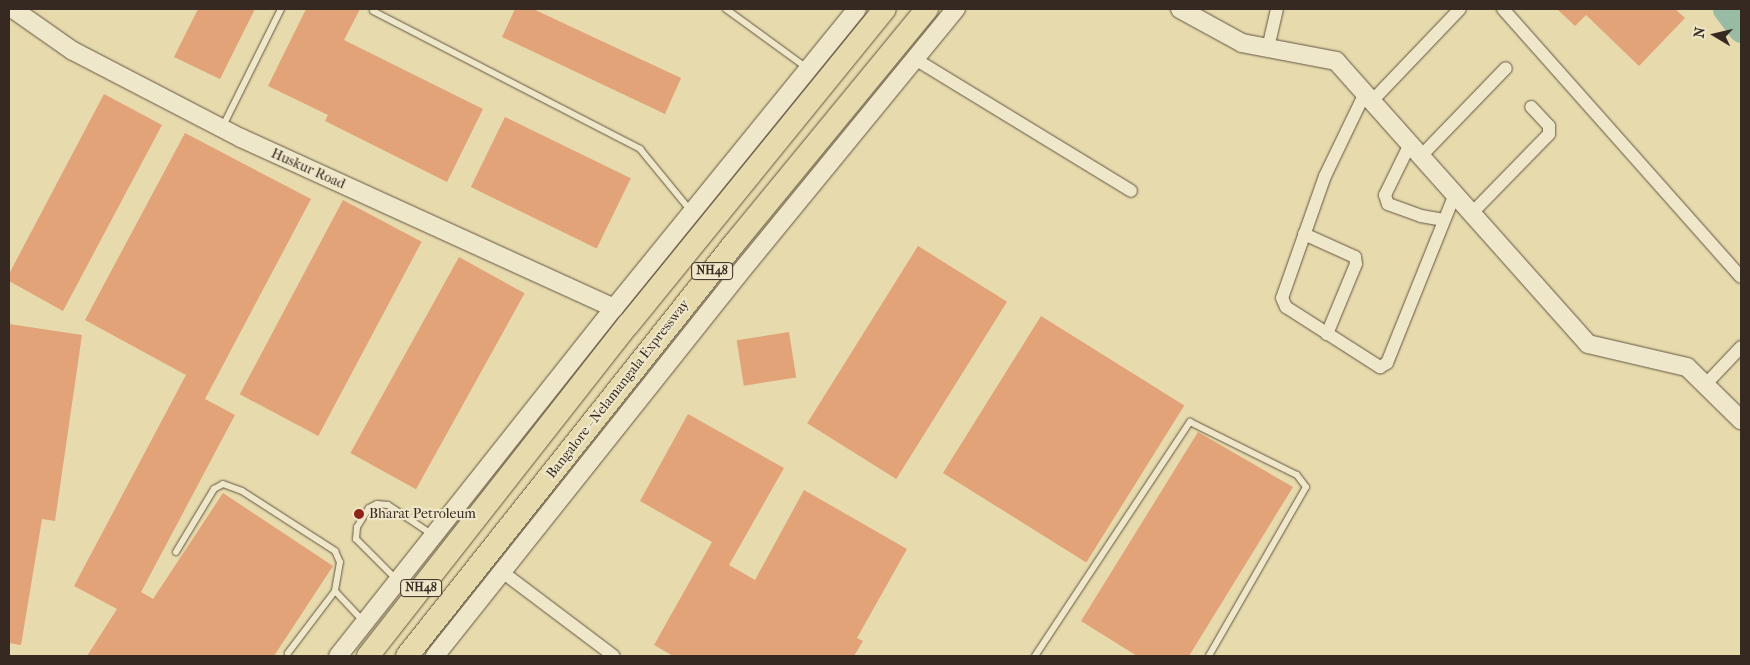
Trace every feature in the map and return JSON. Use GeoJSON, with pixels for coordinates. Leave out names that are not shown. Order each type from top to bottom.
{"type":"FeatureCollection","features":[{"type":"Feature","properties":{"kind":"highway","name":"NH48"},"geometry":{"type":"LineString","coordinates":[[368,656],[475,519],[885,9]]}},
{"type":"Feature","properties":{"kind":"highway","name":"Bangalore - Nelamangala Expressway"},"geometry":{"type":"LineString","coordinates":[[407,656],[733,245],[927,9]]}},
{"type":"Feature","properties":{"kind":"street","name":"Huskur Road"},"geometry":{"type":"LineString","coordinates":[[13,9],[73,51],[222,129],[614,308]]}},
{"type":"Feature","properties":{"kind":"street"},"geometry":{"type":"LineString","coordinates":[[338,656],[614,308],[857,9]]}},
{"type":"Feature","properties":{"kind":"street"},"geometry":{"type":"LineString","coordinates":[[435,656],[501,571],[956,9]]}},
{"type":"Feature","properties":{"kind":"street"},"geometry":{"type":"LineString","coordinates":[[1180,9],[1242,43],[1336,61],[1588,344],[1687,367],[1741,420]]}},
{"type":"Feature","properties":{"kind":"street"},"geometry":{"type":"LineString","coordinates":[[1268,48],[1277,9]]}},
{"type":"Feature","properties":{"kind":"street"},"geometry":{"type":"LineString","coordinates":[[1455,194],[1387,363],[1380,367],[1286,308],[1282,298],[1324,176],[1368,97],[1460,9]]}},
{"type":"Feature","properties":{"kind":"street"},"geometry":{"type":"LineString","coordinates":[[1503,9],[1741,277]]}},
{"type":"Feature","properties":{"kind":"street"},"geometry":{"type":"LineString","coordinates":[[915,59],[1130,191]]}},
{"type":"Feature","properties":{"kind":"street"},"geometry":{"type":"LineString","coordinates":[[1444,220],[1421,216],[1388,204],[1385,195],[1415,150],[1506,68]]}},
{"type":"Feature","properties":{"kind":"street"},"geometry":{"type":"LineString","coordinates":[[1472,213],[1549,134],[1549,126],[1531,107]]}},
{"type":"Feature","properties":{"kind":"street"},"geometry":{"type":"LineString","coordinates":[[1304,234],[1355,257],[1356,264],[1328,334]]}},
{"type":"Feature","properties":{"kind":"street"},"geometry":{"type":"LineString","coordinates":[[1706,384],[1741,346]]}},
{"type":"Feature","properties":{"kind":"street"},"geometry":{"type":"LineString","coordinates":[[501,571],[600,652],[614,656]]}},
{"type":"Feature","properties":{"kind":"lane"},"geometry":{"type":"LineString","coordinates":[[222,129],[282,9]]}},
{"type":"Feature","properties":{"kind":"lane"},"geometry":{"type":"LineString","coordinates":[[726,9],[808,69]]}},
{"type":"Feature","properties":{"kind":"lane"},"geometry":{"type":"LineString","coordinates":[[373,10],[640,148],[692,212]]}},
{"type":"Feature","properties":{"kind":"lane"},"geometry":{"type":"LineString","coordinates":[[1035,656],[1190,422],[1297,475],[1306,487],[1209,656]]}},
{"type":"Feature","properties":{"kind":"lane"},"geometry":{"type":"LineString","coordinates":[[176,552],[214,489],[223,484],[233,486],[336,551],[340,562],[334,591],[288,653]]}},
{"type":"Feature","properties":{"kind":"lane"},"geometry":{"type":"LineString","coordinates":[[398,581],[356,539],[357,527],[369,508],[377,504],[388,505],[434,535]]}},
{"type":"Feature","properties":{"kind":"lane"},"geometry":{"type":"LineString","coordinates":[[334,591],[365,623]]}},
{"type":"Feature","properties":{"kind":"building"},"geometry":{"type":"Polygon","coordinates":[[[198,9],[255,9],[220,79],[174,57],[198,9]]]}},
{"type":"Feature","properties":{"kind":"building"},"geometry":{"type":"Polygon","coordinates":[[[306,9],[360,9],[344,40],[483,109],[447,182],[325,121],[328,115],[268,86],[306,9]]]}},
{"type":"Feature","properties":{"kind":"building"},"geometry":{"type":"Polygon","coordinates":[[[515,9],[533,9],[681,78],[665,114],[502,37],[515,9]]]}},
{"type":"Feature","properties":{"kind":"building"},"geometry":{"type":"Polygon","coordinates":[[[1557,9],[1675,9],[1685,18],[1639,66],[1586,15],[1575,26],[1557,9]]]}},
{"type":"Feature","properties":{"kind":"building"},"geometry":{"type":"Polygon","coordinates":[[[104,94],[162,125],[63,311],[9,281],[9,274],[104,94]]]}},
{"type":"Feature","properties":{"kind":"building"},"geometry":{"type":"Polygon","coordinates":[[[505,117],[631,178],[597,248],[471,187],[505,117]]]}},
{"type":"Feature","properties":{"kind":"building"},"geometry":{"type":"Polygon","coordinates":[[[185,133],[311,199],[205,399],[235,415],[141,592],[153,599],[223,493],[333,566],[274,656],[87,656],[117,609],[74,586],[186,375],[85,320],[185,133]]]}},
{"type":"Feature","properties":{"kind":"building"},"geometry":{"type":"Polygon","coordinates":[[[343,200],[422,242],[318,436],[240,394],[343,200]]]}},
{"type":"Feature","properties":{"kind":"building"},"geometry":{"type":"Polygon","coordinates":[[[918,246],[1007,302],[896,479],[807,423],[918,246]]]}},
{"type":"Feature","properties":{"kind":"building"},"geometry":{"type":"Polygon","coordinates":[[[459,257],[525,293],[416,489],[350,453],[459,257]]]}},
{"type":"Feature","properties":{"kind":"building"},"geometry":{"type":"Polygon","coordinates":[[[1041,316],[1184,406],[1086,562],[943,473],[1041,316]]]}},
{"type":"Feature","properties":{"kind":"building"},"geometry":{"type":"Polygon","coordinates":[[[9,324],[82,335],[55,521],[42,519],[21,645],[9,643],[9,324]]]}},
{"type":"Feature","properties":{"kind":"building"},"geometry":{"type":"Polygon","coordinates":[[[789,332],[796,377],[744,386],[737,340],[789,332]]]}},
{"type":"Feature","properties":{"kind":"building"},"geometry":{"type":"Polygon","coordinates":[[[688,414],[784,468],[729,565],[755,580],[804,490],[907,549],[857,638],[863,641],[854,656],[673,656],[654,645],[712,542],[640,501],[688,414]]]}},
{"type":"Feature","properties":{"kind":"building"},"geometry":{"type":"Polygon","coordinates":[[[1198,432],[1293,487],[1189,656],[1137,656],[1081,621],[1198,432]]]}},
{"type":"Feature","properties":{"kind":"waterway"},"geometry":{"type":"LineString","coordinates":[[1725,9],[1741,30]]}},
{"type":"Feature","properties":{"kind":"place","name":"Bharat Petroleum"},"geometry":{"type":"Point","coordinates":[359,514]}}]}
